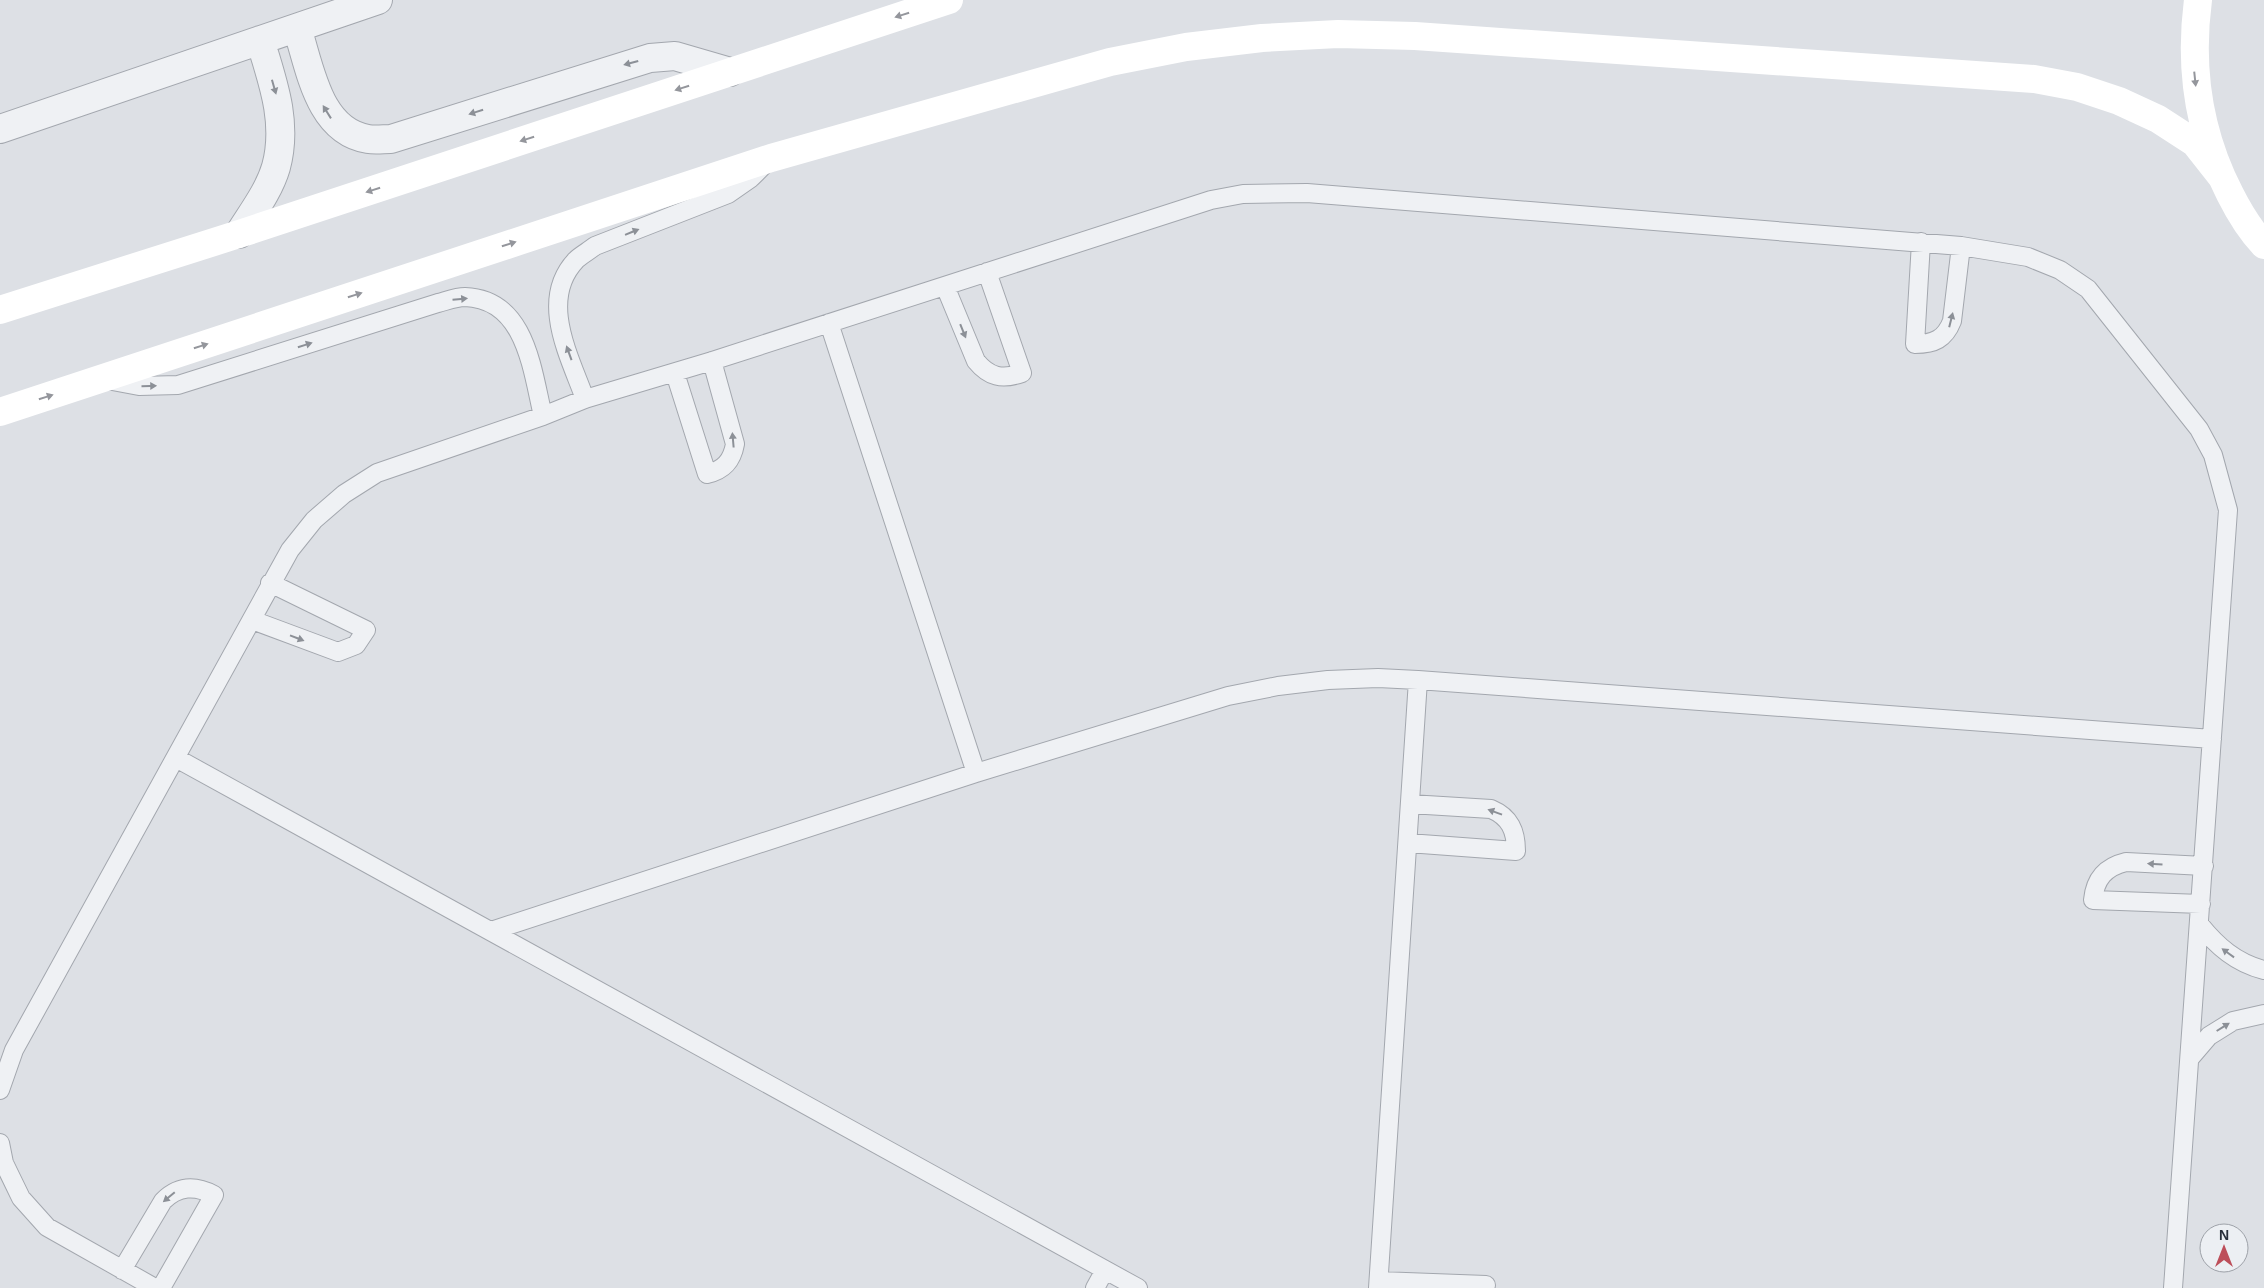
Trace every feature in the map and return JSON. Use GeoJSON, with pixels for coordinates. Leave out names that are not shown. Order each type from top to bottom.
{"type":"FeatureCollection","features":[{"type":"Feature","properties":{"kind":"main road"},"geometry":{"type":"LineString","coordinates":[[0,310],[239,234],[949,0]]}},
{"type":"Feature","properties":{"kind":"main road"},"geometry":{"type":"LineString","coordinates":[[2198,0],[2194,30],[2194,68],[2198,105],[2207,141],[2221,176],[2239,211],[2264,245]]}},
{"type":"Feature","properties":{"kind":"main road"},"geometry":{"type":"LineString","coordinates":[[0,412],[771,158],[1110,62],[1186,47],[1262,38],[1338,34],[1415,36],[2034,79],[2077,87],[2119,101],[2158,120],[2195,143],[2221,176]]}},
{"type":"Feature","properties":{"kind":"street"},"geometry":{"type":"LineString","coordinates":[[0,129],[378,0]]}},
{"type":"Feature","properties":{"kind":"street"},"geometry":{"type":"LineString","coordinates":[[297,28],[321,102],[333,121],[367,139],[391,139],[650,58],[675,56],[730,72]]}},
{"type":"Feature","properties":{"kind":"street"},"geometry":{"type":"LineString","coordinates":[[239,234],[261,199],[276,168],[281,135],[278,101],[260,40]]}},
{"type":"Feature","properties":{"kind":"lane"},"geometry":{"type":"LineString","coordinates":[[585,399],[559,327],[557,303],[563,280],[576,260],[595,246],[728,194],[752,178],[771,158]]}},
{"type":"Feature","properties":{"kind":"lane"},"geometry":{"type":"LineString","coordinates":[[0,1090],[14,1050],[252,620],[270,583],[290,550],[314,520],[344,494],[377,473],[543,416],[585,399],[675,373],[1211,200],[1243,194],[1307,192],[1921,242],[1961,246],[2028,257],[2060,270],[2088,288],[2198,429],[2213,455],[2228,510],[2191,1057],[2173,1288]]}},
{"type":"Feature","properties":{"kind":"lane"},"geometry":{"type":"LineString","coordinates":[[1921,242],[1915,344],[1934,342],[1942,338],[1949,330],[1952,321],[1961,246]]}},
{"type":"Feature","properties":{"kind":"lane"},"geometry":{"type":"LineString","coordinates":[[945,286],[976,361],[984,371],[996,377],[1016,376],[1022,373],[987,272]]}},
{"type":"Feature","properties":{"kind":"lane"},"geometry":{"type":"LineString","coordinates":[[100,379],[139,386],[178,385],[429,306],[464,297],[490,303],[512,319],[525,342],[543,416]]}},
{"type":"Feature","properties":{"kind":"lane"},"geometry":{"type":"LineString","coordinates":[[829,323],[976,773]]}},
{"type":"Feature","properties":{"kind":"lane"},"geometry":{"type":"LineString","coordinates":[[675,373],[707,474],[718,471],[727,464],[733,455],[735,444],[712,361]]}},
{"type":"Feature","properties":{"kind":"lane"},"geometry":{"type":"LineString","coordinates":[[252,620],[338,652],[356,645],[366,630],[270,583]]}},
{"type":"Feature","properties":{"kind":"lane"},"geometry":{"type":"LineString","coordinates":[[491,931],[976,773],[1228,696],[1278,686],[1328,680],[1378,678],[1418,680],[2212,739]]}},
{"type":"Feature","properties":{"kind":"lane"},"geometry":{"type":"LineString","coordinates":[[1418,680],[1378,1284],[1486,1285],[1485,1288]]}},
{"type":"Feature","properties":{"kind":"lane"},"geometry":{"type":"LineString","coordinates":[[176,758],[1138,1288]]}},
{"type":"Feature","properties":{"kind":"lane"},"geometry":{"type":"LineString","coordinates":[[1408,843],[1516,851],[1514,830],[1509,821],[1491,809],[1410,804]]}},
{"type":"Feature","properties":{"kind":"lane"},"geometry":{"type":"LineString","coordinates":[[2201,904],[2093,900],[2094,889],[2098,879],[2115,865],[2126,862],[2204,866]]}},
{"type":"Feature","properties":{"kind":"lane"},"geometry":{"type":"LineString","coordinates":[[2200,925],[2217,945],[2238,960],[2264,970]]}},
{"type":"Feature","properties":{"kind":"lane"},"geometry":{"type":"LineString","coordinates":[[2191,1057],[2209,1036],[2233,1021],[2264,1014]]}},
{"type":"Feature","properties":{"kind":"lane"},"geometry":{"type":"LineString","coordinates":[[0,1142],[4,1163],[21,1198],[47,1227],[155,1288]]}},
{"type":"Feature","properties":{"kind":"lane"},"geometry":{"type":"LineString","coordinates":[[122,1270],[167,1197],[182,1189],[204,1190],[214,1195],[161,1288]]}},
{"type":"Feature","properties":{"kind":"lane"},"geometry":{"type":"LineString","coordinates":[[1095,1288],[1105,1270]]}}]}
